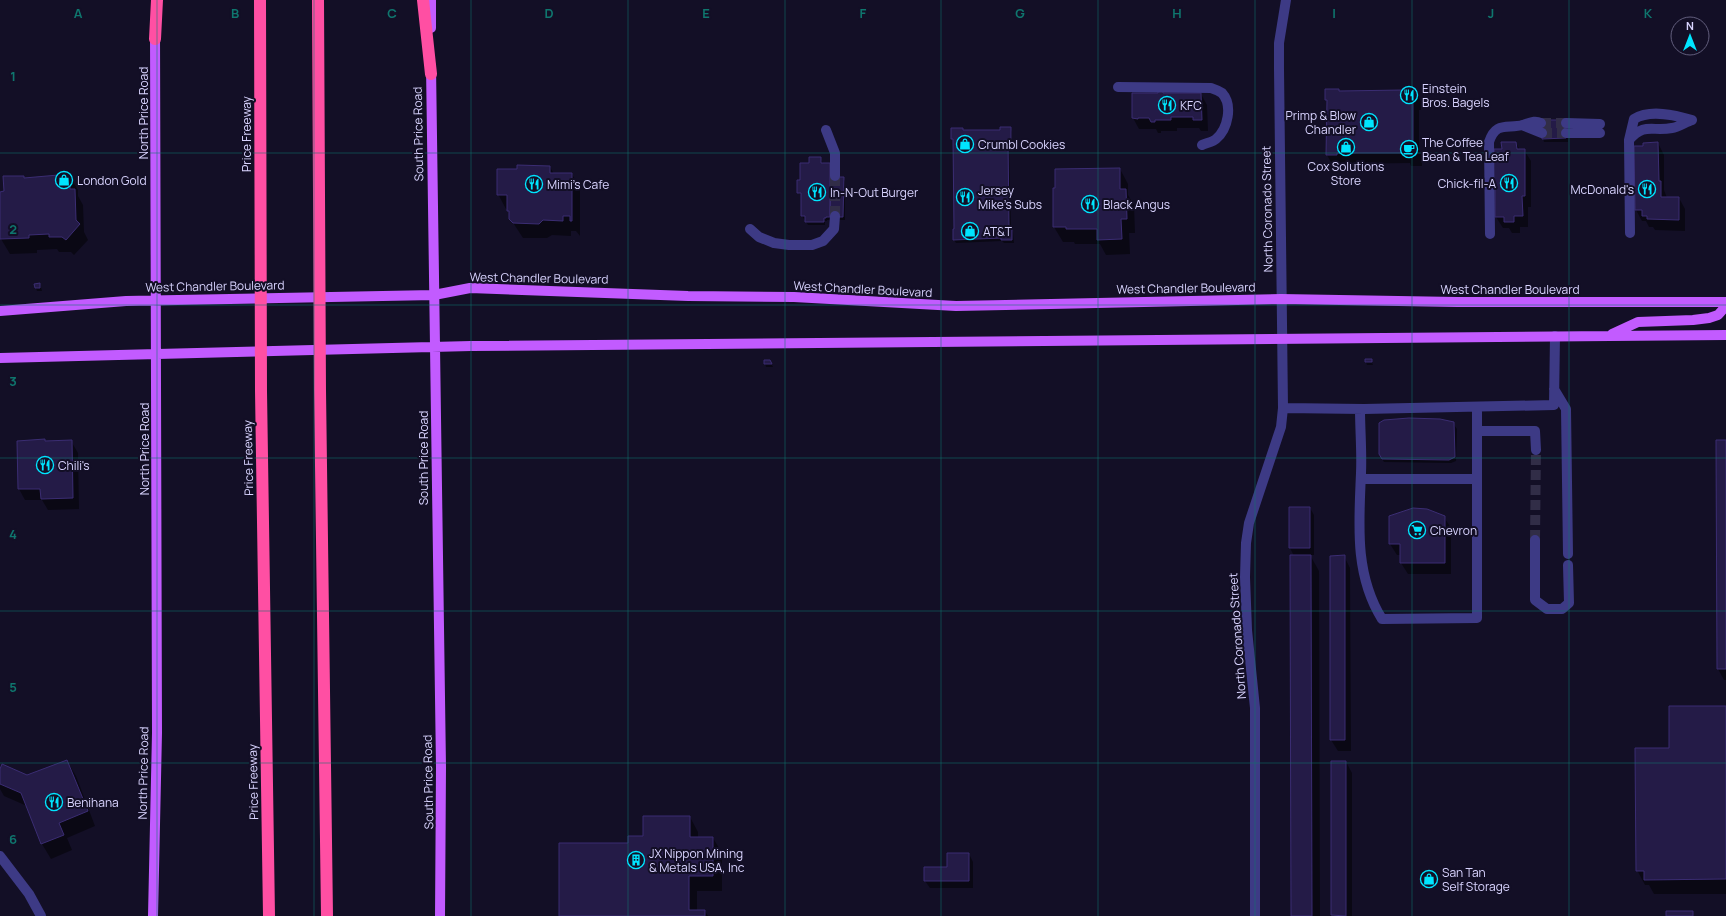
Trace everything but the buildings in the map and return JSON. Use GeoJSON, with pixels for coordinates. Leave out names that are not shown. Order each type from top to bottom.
{"type":"FeatureCollection","features":[{"type":"Feature","properties":{"kind":"highway"},"geometry":{"type":"LineString","coordinates":[[155,39],[157,0]]}},
{"type":"Feature","properties":{"kind":"highway","name":"Price Freeway"},"geometry":{"type":"LineString","coordinates":[[260,0],[261,391],[269,916]]}},
{"type":"Feature","properties":{"kind":"highway"},"geometry":{"type":"LineString","coordinates":[[318,0],[320,390],[327,916]]}},
{"type":"Feature","properties":{"kind":"highway"},"geometry":{"type":"LineString","coordinates":[[423,0],[431,74]]}},
{"type":"Feature","properties":{"kind":"main road","name":"North Price Road"},"geometry":{"type":"LineString","coordinates":[[153,916],[157,733],[154,0]]}},
{"type":"Feature","properties":{"kind":"main road","name":"South Price Road"},"geometry":{"type":"LineString","coordinates":[[431,0],[434,347],[441,781],[440,916]]}},
{"type":"Feature","properties":{"kind":"main road","name":"West Chandler Boulevard"},"geometry":{"type":"LineString","coordinates":[[0,311],[126,301],[434,295],[470,288],[688,296],[794,297],[956,306],[1281,299],[1456,302],[1726,302]]}},
{"type":"Feature","properties":{"kind":"main road"},"geometry":{"type":"LineString","coordinates":[[1609,336],[1638,322],[1709,318],[1718,315],[1726,306]]}},
{"type":"Feature","properties":{"kind":"main road"},"geometry":{"type":"LineString","coordinates":[[0,358],[434,347],[1726,335]]}},
{"type":"Feature","properties":{"kind":"street","name":"North Coronado Street"},"geometry":{"type":"LineString","coordinates":[[1255,916],[1255,708],[1247,630],[1245,577],[1246,543],[1249,523],[1281,427],[1283,408],[1279,183],[1279,43],[1286,0]]}},
{"type":"Feature","properties":{"kind":"street"},"geometry":{"type":"LineString","coordinates":[[1118,87],[1210,88],[1221,92],[1227,102],[1227,120],[1221,134],[1215,140],[1202,145]]}},
{"type":"Feature","properties":{"kind":"street"},"geometry":{"type":"LineString","coordinates":[[1629,140],[1639,130],[1646,128],[1672,128],[1692,120],[1672,114],[1638,116],[1632,123],[1629,140],[1630,233]]}},
{"type":"Feature","properties":{"kind":"street"},"geometry":{"type":"LineString","coordinates":[[1490,234],[1489,142],[1491,134],[1498,128],[1505,125],[1522,125],[1532,121],[1541,128]]}},
{"type":"Feature","properties":{"kind":"street"},"geometry":{"type":"LineString","coordinates":[[1566,128],[1600,128]]}},
{"type":"Feature","properties":{"kind":"street"},"geometry":{"type":"LineString","coordinates":[[826,130],[835,153],[835,176]]}},
{"type":"Feature","properties":{"kind":"street"},"geometry":{"type":"LineString","coordinates":[[750,229],[759,238],[774,244],[812,245],[823,241],[834,229],[835,216]]}},
{"type":"Feature","properties":{"kind":"street"},"geometry":{"type":"LineString","coordinates":[[1283,408],[1360,409],[1554,405],[1555,336]]}},
{"type":"Feature","properties":{"kind":"street"},"geometry":{"type":"LineString","coordinates":[[1554,389],[1566,409],[1568,554]]}},
{"type":"Feature","properties":{"kind":"street"},"geometry":{"type":"LineString","coordinates":[[1360,409],[1361,478],[1359,529],[1362,570],[1375,608],[1382,619],[1477,618],[1477,407]]}},
{"type":"Feature","properties":{"kind":"street"},"geometry":{"type":"LineString","coordinates":[[1476,431],[1535,431],[1536,450]]}},
{"type":"Feature","properties":{"kind":"street"},"geometry":{"type":"LineString","coordinates":[[1361,478],[1476,479]]}},
{"type":"Feature","properties":{"kind":"street"},"geometry":{"type":"LineString","coordinates":[[1535,540],[1535,600],[1547,609],[1562,609],[1569,603],[1568,564]]}},
{"type":"Feature","properties":{"kind":"street"},"geometry":{"type":"LineString","coordinates":[[0,856],[29,894],[41,916]]}},
{"type":"Feature","properties":{"kind":"tunnel"},"geometry":{"type":"LineString","coordinates":[[1541,123],[1566,123]]}},
{"type":"Feature","properties":{"kind":"tunnel"},"geometry":{"type":"LineString","coordinates":[[1542,133],[1566,133]]}},
{"type":"Feature","properties":{"kind":"tunnel"},"geometry":{"type":"LineString","coordinates":[[835,176],[835,216]]}},
{"type":"Feature","properties":{"kind":"tunnel"},"geometry":{"type":"LineString","coordinates":[[1535,540],[1536,450]]}},
{"type":"Feature","properties":{"kind":"place","name":"Einstein Bros. Bagels"},"geometry":{"type":"Point","coordinates":[1409,95]}},
{"type":"Feature","properties":{"kind":"place","name":"KFC"},"geometry":{"type":"Point","coordinates":[1167,105]}},
{"type":"Feature","properties":{"kind":"place","name":"Primp & Blow Chandler"},"geometry":{"type":"Point","coordinates":[1369,122]}},
{"type":"Feature","properties":{"kind":"place","name":"Crumbl Cookies"},"geometry":{"type":"Point","coordinates":[965,144]}},
{"type":"Feature","properties":{"kind":"place","name":"Cox Solutions Store"},"geometry":{"type":"Point","coordinates":[1346,147]}},
{"type":"Feature","properties":{"kind":"place","name":"The Coffee Bean & Tea Leaf"},"geometry":{"type":"Point","coordinates":[1409,149]}},
{"type":"Feature","properties":{"kind":"place","name":"London Gold"},"geometry":{"type":"Point","coordinates":[64,180]}},
{"type":"Feature","properties":{"kind":"place","name":"Chick-fil-A"},"geometry":{"type":"Point","coordinates":[1509,183]}},
{"type":"Feature","properties":{"kind":"place","name":"Mimi's Cafe"},"geometry":{"type":"Point","coordinates":[534,184]}},
{"type":"Feature","properties":{"kind":"place","name":"McDonald's"},"geometry":{"type":"Point","coordinates":[1647,189]}},
{"type":"Feature","properties":{"kind":"place","name":"In-N-Out Burger"},"geometry":{"type":"Point","coordinates":[817,192]}},
{"type":"Feature","properties":{"kind":"place","name":"Jersey Mike's Subs"},"geometry":{"type":"Point","coordinates":[965,197]}},
{"type":"Feature","properties":{"kind":"place","name":"Black Angus"},"geometry":{"type":"Point","coordinates":[1090,204]}},
{"type":"Feature","properties":{"kind":"place","name":"AT&T"},"geometry":{"type":"Point","coordinates":[970,231]}},
{"type":"Feature","properties":{"kind":"place","name":"Chili's"},"geometry":{"type":"Point","coordinates":[45,465]}},
{"type":"Feature","properties":{"kind":"place","name":"Chevron"},"geometry":{"type":"Point","coordinates":[1417,530]}},
{"type":"Feature","properties":{"kind":"place","name":"Benihana"},"geometry":{"type":"Point","coordinates":[54,802]}},
{"type":"Feature","properties":{"kind":"place","name":"JX Nippon Mining & Metals USA, Inc"},"geometry":{"type":"Point","coordinates":[636,860]}},
{"type":"Feature","properties":{"kind":"place","name":"San Tan Self Storage"},"geometry":{"type":"Point","coordinates":[1429,879]}}]}
